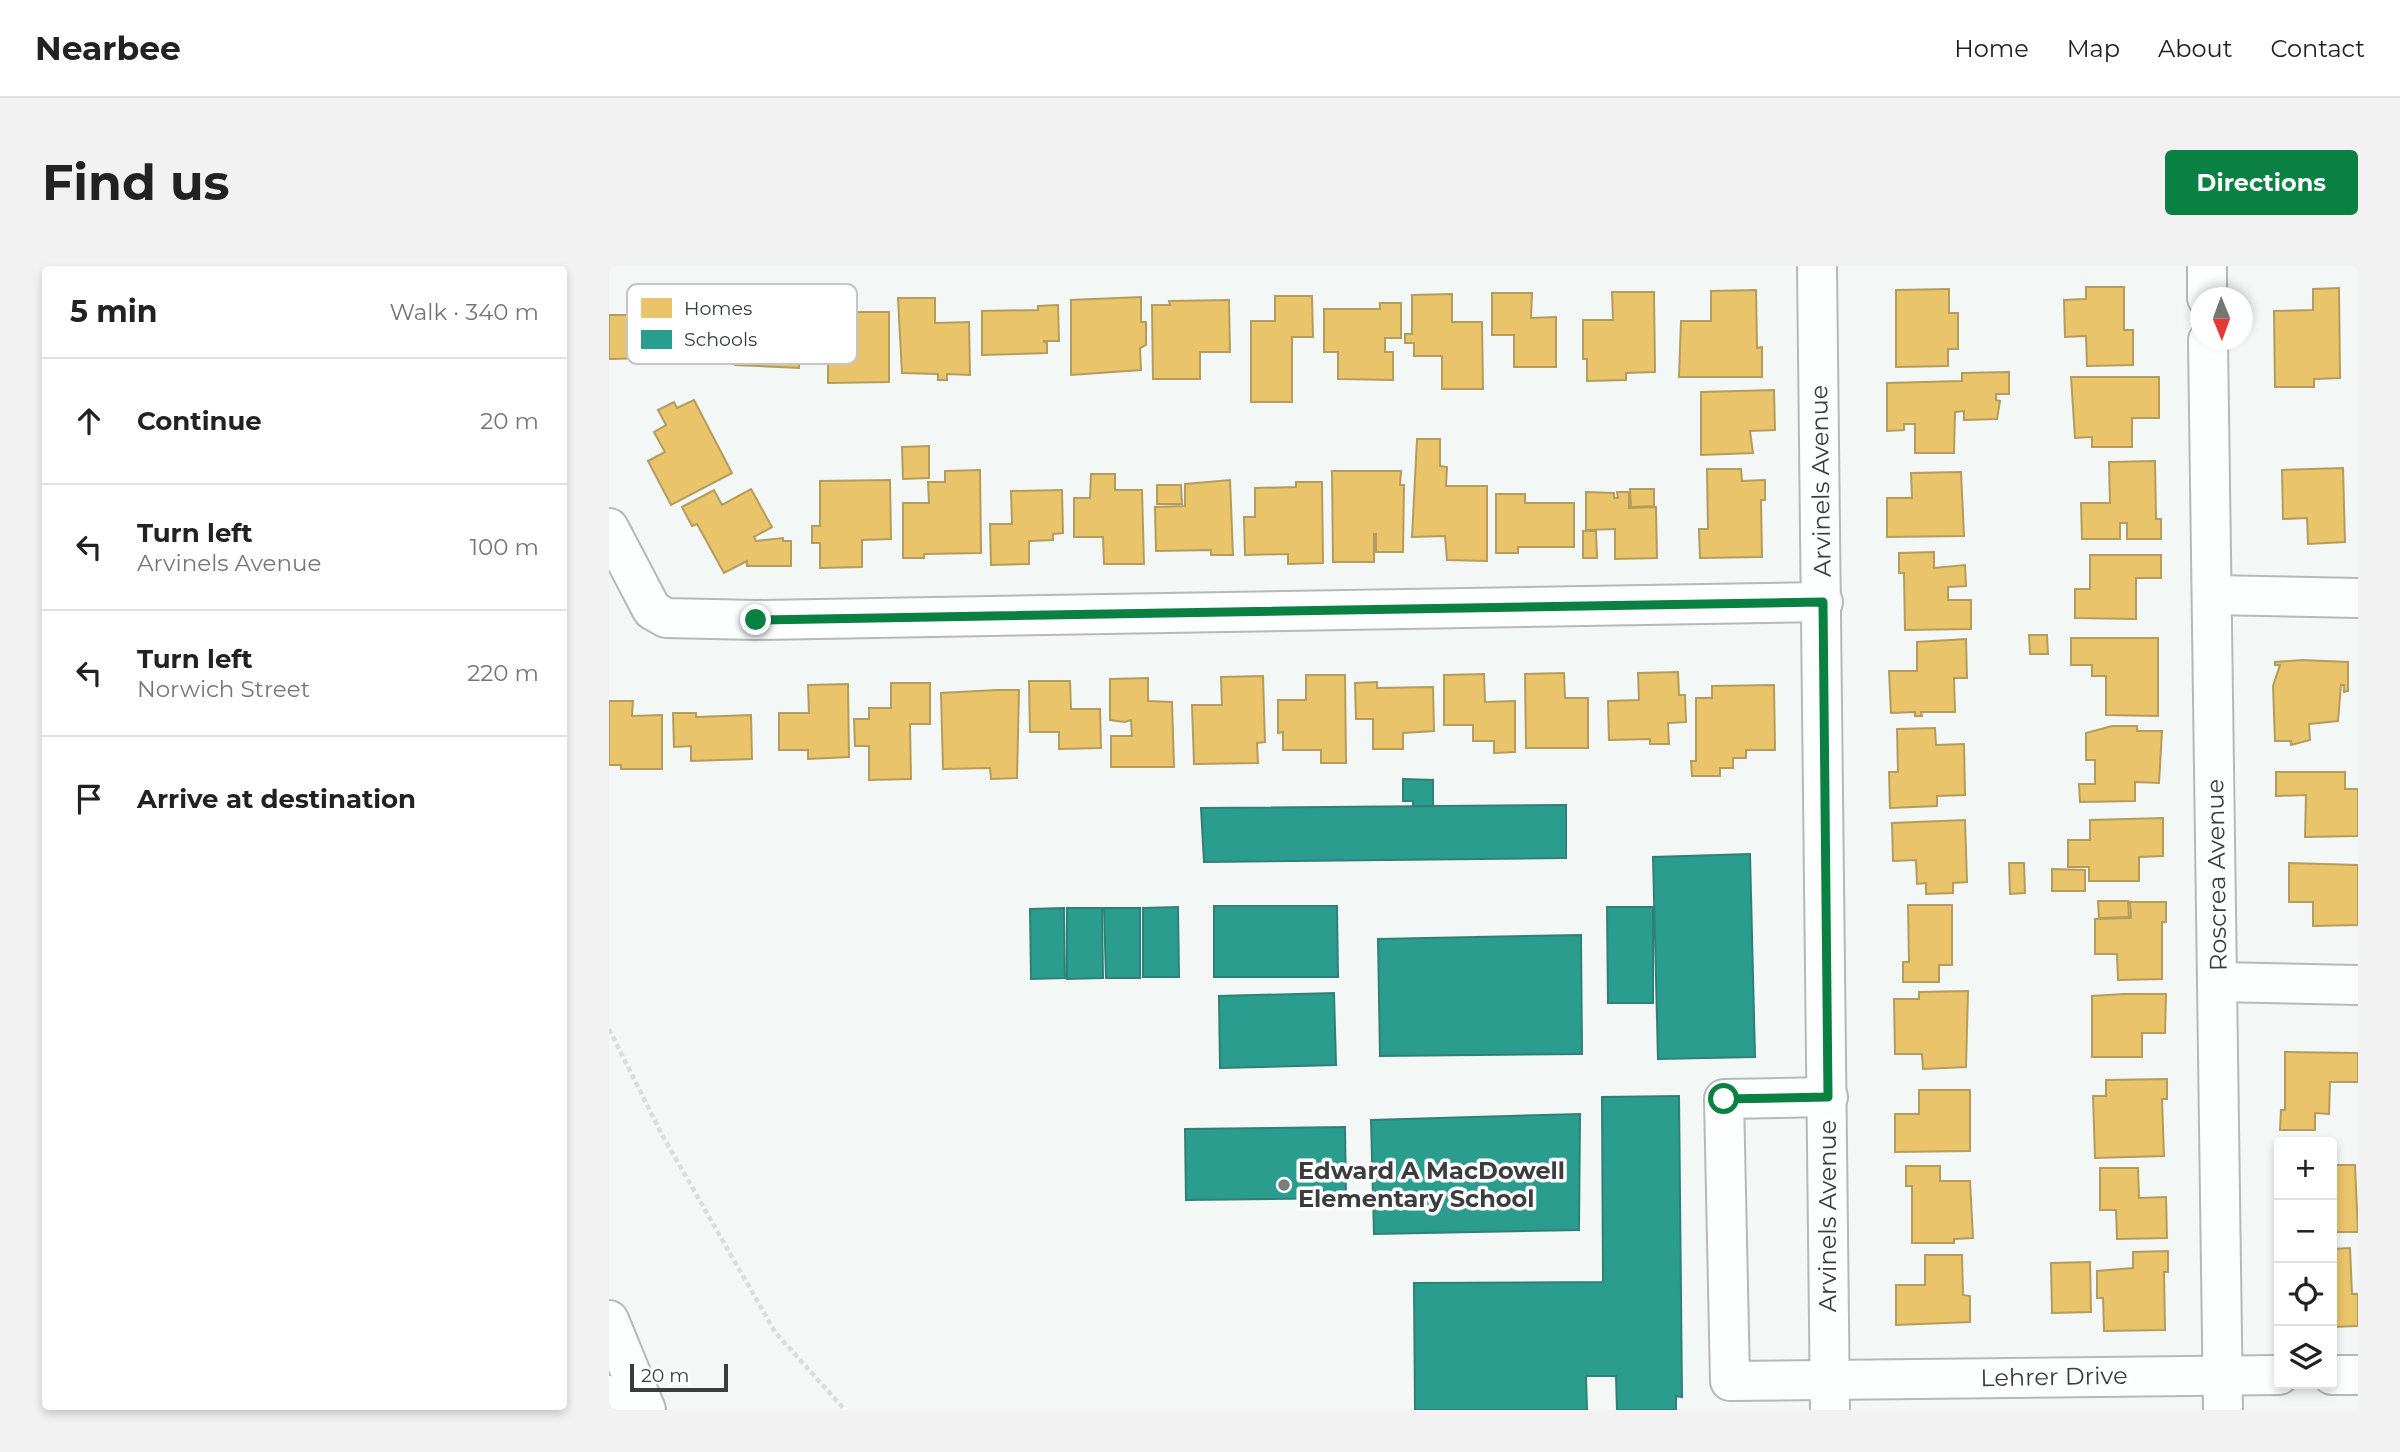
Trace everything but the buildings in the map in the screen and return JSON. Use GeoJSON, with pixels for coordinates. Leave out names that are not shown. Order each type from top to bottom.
{"type":"FeatureCollection","features":[{"type":"Feature","properties":{"kind":"main road","name":"Arvinels Avenue"},"geometry":{"type":"LineString","coordinates":[[1817,266],[1823,602],[1830,1396]]}},
{"type":"Feature","properties":{"kind":"main road"},"geometry":{"type":"LineString","coordinates":[[2207,266],[2207,287]]}},
{"type":"Feature","properties":{"kind":"main road","name":"Roscrea Avenue"},"geometry":{"type":"LineString","coordinates":[[2208,350],[2223,1392]]}},
{"type":"Feature","properties":{"kind":"main road"},"geometry":{"type":"LineString","coordinates":[[609,528],[652,610],[666,618],[784,620],[1823,602]]}},
{"type":"Feature","properties":{"kind":"main road"},"geometry":{"type":"LineString","coordinates":[[2212,595],[2358,598]]}},
{"type":"Feature","properties":{"kind":"main road"},"geometry":{"type":"LineString","coordinates":[[2219,982],[2358,985]]}},
{"type":"Feature","properties":{"kind":"main road","name":"Lehrer Drive"},"geometry":{"type":"LineString","coordinates":[[1828,1097],[1724,1099],[1730,1381],[1830,1396],[2223,1392],[2274,1376]]}},
{"type":"Feature","properties":{"kind":"main road"},"geometry":{"type":"LineString","coordinates":[[609,1320],[646,1410]]}},
{"type":"Feature","properties":{"kind":"main road"},"geometry":{"type":"LineString","coordinates":[[2337,1375],[2358,1375]]}},
{"type":"Feature","properties":{"kind":"main road"},"geometry":{"type":"LineString","coordinates":[[609,1395],[617,1410]]}},
{"type":"Feature","properties":{"kind":"path"},"geometry":{"type":"LineString","coordinates":[[609,1029],[661,1133],[775,1332],[845,1410]]}},
{"type":"Feature","properties":{"kind":"place","name":"Edward A MacDowell Elementary School"},"geometry":{"type":"Point","coordinates":[1284,1185]}},
{"type":"Feature","properties":{"kind":"route"},"geometry":{"type":"LineString","coordinates":[[756,620],[1823,602],[1828,1097],[1724,1099]]}}]}
